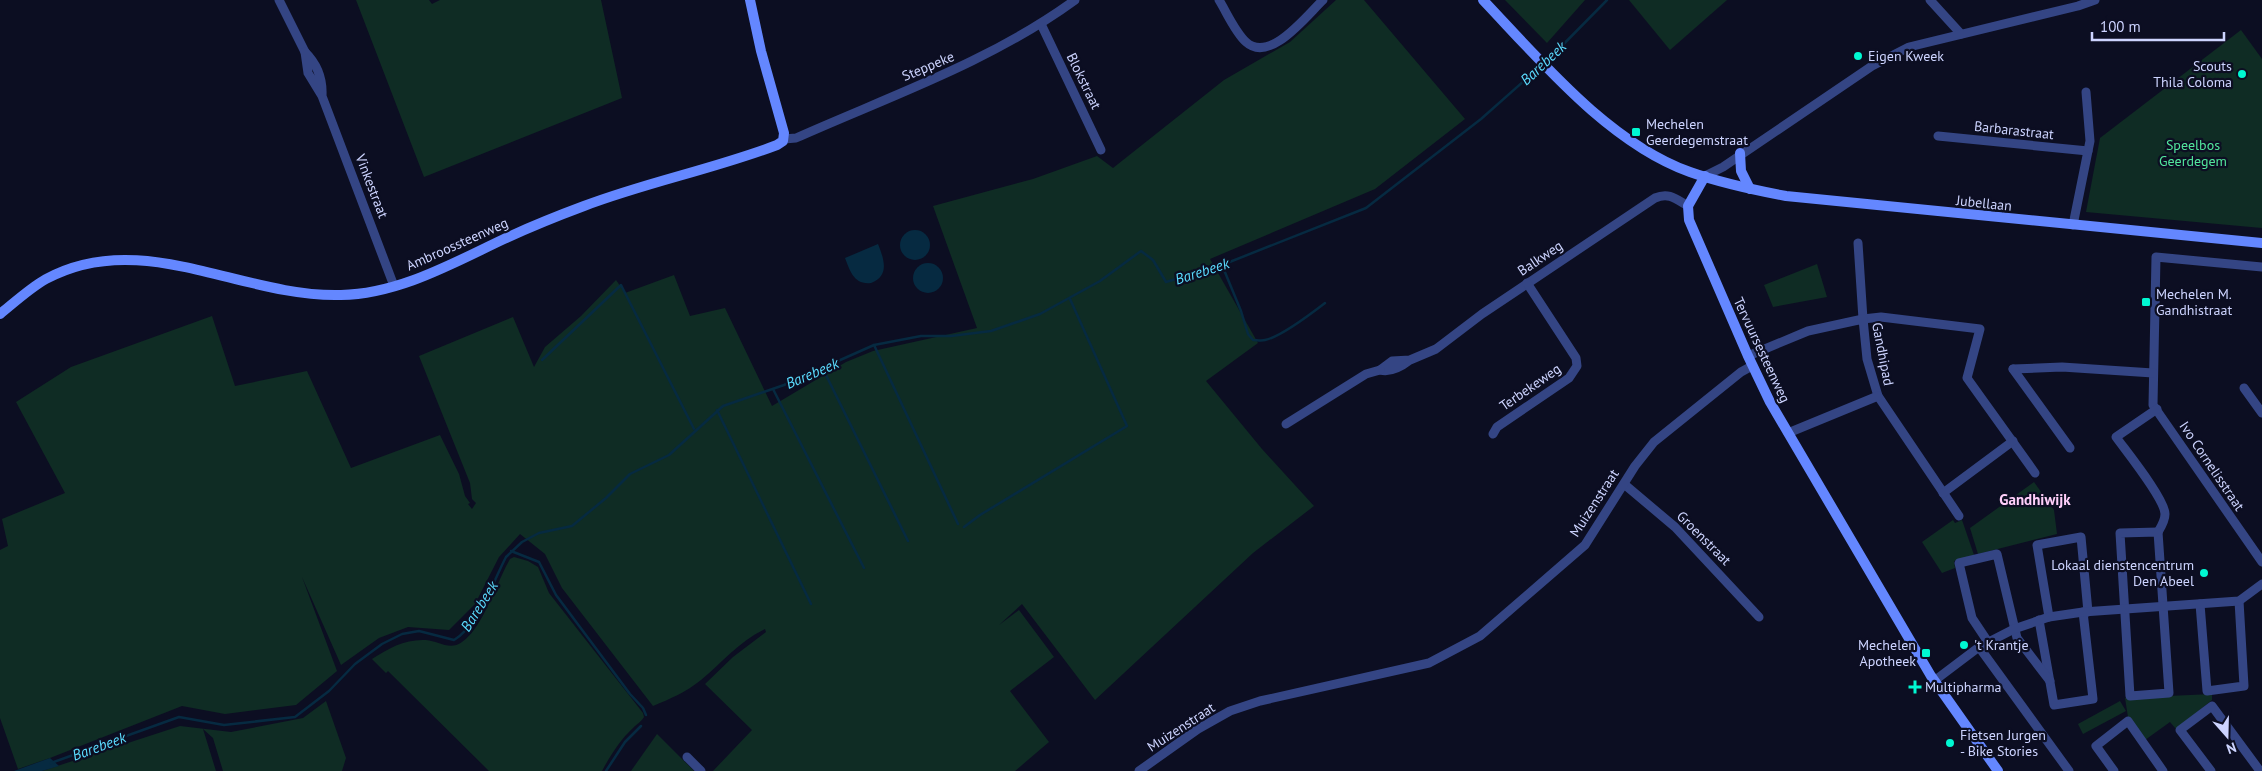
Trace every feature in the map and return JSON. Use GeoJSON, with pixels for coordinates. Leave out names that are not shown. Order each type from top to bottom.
{"type":"FeatureCollection","features":[{"type":"Feature","properties":{"kind":"street","name":"Vinkestraat"},"geometry":{"type":"LineString","coordinates":[[279,0],[305,52],[319,73],[323,85],[322,96],[394,286]]}},
{"type":"Feature","properties":{"kind":"street"},"geometry":{"type":"LineString","coordinates":[[750,0],[784,139]]}},
{"type":"Feature","properties":{"kind":"street","name":"Steppeke"},"geometry":{"type":"LineString","coordinates":[[784,139],[796,138],[998,49],[1041,24],[1075,0]]}},
{"type":"Feature","properties":{"kind":"street"},"geometry":{"type":"LineString","coordinates":[[1219,0],[1246,42],[1262,48],[1278,43],[1323,0]]}},
{"type":"Feature","properties":{"kind":"street"},"geometry":{"type":"LineString","coordinates":[[1483,0],[1552,73],[1615,130],[1661,158],[1690,172],[1705,176]]}},
{"type":"Feature","properties":{"kind":"street"},"geometry":{"type":"LineString","coordinates":[[1930,0],[1961,34]]}},
{"type":"Feature","properties":{"kind":"street"},"geometry":{"type":"LineString","coordinates":[[1688,206],[1705,176],[1723,167],[1872,66],[1909,47],[2078,6],[2095,0]]}},
{"type":"Feature","properties":{"kind":"street","name":"Blokstraat"},"geometry":{"type":"LineString","coordinates":[[1041,24],[1101,150]]}},
{"type":"Feature","properties":{"kind":"street"},"geometry":{"type":"LineString","coordinates":[[2073,225],[2090,141],[2086,92]]}},
{"type":"Feature","properties":{"kind":"street","name":"Barbarastraat"},"geometry":{"type":"LineString","coordinates":[[1938,136],[2088,151]]}},
{"type":"Feature","properties":{"kind":"street","name":"Ambroossteenweg"},"geometry":{"type":"LineString","coordinates":[[0,314],[39,283],[54,276],[81,266],[121,260],[155,261],[308,294],[342,296],[394,286],[425,276],[528,228],[586,205],[767,149],[784,139]]}},
{"type":"Feature","properties":{"kind":"street"},"geometry":{"type":"LineString","coordinates":[[1740,154],[1741,171],[1750,189]]}},
{"type":"Feature","properties":{"kind":"street","name":"Jubellaan"},"geometry":{"type":"LineString","coordinates":[[1705,176],[1750,189],[1817,200],[2262,243]]}},
{"type":"Feature","properties":{"kind":"street","name":"Balkweg"},"geometry":{"type":"LineString","coordinates":[[1286,424],[1366,374],[1380,370],[1392,361],[1410,360],[1436,349],[1527,283],[1662,194],[1670,195],[1688,206]]}},
{"type":"Feature","properties":{"kind":"street","name":"Tervuursesteenweg"},"geometry":{"type":"LineString","coordinates":[[1688,206],[1689,220],[1750,361],[1788,433],[1934,680],[1998,771]]}},
{"type":"Feature","properties":{"kind":"street"},"geometry":{"type":"LineString","coordinates":[[1858,243],[1863,319],[1882,316],[1980,329],[1967,378],[2035,473]]}},
{"type":"Feature","properties":{"kind":"street","name":"Ivo Cornelisstraat"},"geometry":{"type":"LineString","coordinates":[[2262,267],[2156,257],[2153,372],[2153,405],[2262,562]]}},
{"type":"Feature","properties":{"kind":"street","name":"Terbekeweg"},"geometry":{"type":"LineString","coordinates":[[1493,434],[1497,426],[1569,378],[1578,366],[1576,358],[1527,283]]}},
{"type":"Feature","properties":{"kind":"street","name":"Gandhipad"},"geometry":{"type":"LineString","coordinates":[[1750,361],[1808,331],[1863,319],[1867,359],[1878,396],[1959,516]]}},
{"type":"Feature","properties":{"kind":"street","name":"Muizenstraat"},"geometry":{"type":"LineString","coordinates":[[1139,771],[1198,728],[1230,711],[1260,701],[1429,663],[1462,648],[1493,626],[1585,545],[1624,484],[1654,442],[1741,372],[1750,361]]}},
{"type":"Feature","properties":{"kind":"street"},"geometry":{"type":"LineString","coordinates":[[2070,448],[2013,368],[2062,367],[2153,372]]}},
{"type":"Feature","properties":{"kind":"street"},"geometry":{"type":"LineString","coordinates":[[2244,388],[2262,413]]}},
{"type":"Feature","properties":{"kind":"street"},"geometry":{"type":"LineString","coordinates":[[1788,433],[1878,396]]}},
{"type":"Feature","properties":{"kind":"street"},"geometry":{"type":"LineString","coordinates":[[2157,409],[2116,437],[2159,499],[2165,513],[2158,532],[2169,693],[2130,696],[2120,533],[2158,532]]}},
{"type":"Feature","properties":{"kind":"street"},"geometry":{"type":"LineString","coordinates":[[1943,493],[2013,441]]}},
{"type":"Feature","properties":{"kind":"street","name":"Groenstraat"},"geometry":{"type":"LineString","coordinates":[[1624,484],[1675,527],[1758,617]]}},
{"type":"Feature","properties":{"kind":"street"},"geometry":{"type":"LineString","coordinates":[[2039,620],[2054,705],[2093,699],[2085,612],[2081,537],[2037,545],[2049,617]]}},
{"type":"Feature","properties":{"kind":"street"},"geometry":{"type":"LineString","coordinates":[[1988,642],[1972,618],[1959,563],[1997,554],[2016,638],[2050,681]]}},
{"type":"Feature","properties":{"kind":"street"},"geometry":{"type":"LineString","coordinates":[[1934,680],[1988,642],[2014,629],[2049,617],[2085,612],[2239,601],[2262,584]]}},
{"type":"Feature","properties":{"kind":"street"},"geometry":{"type":"LineString","coordinates":[[2200,604],[2207,690],[2244,686],[2239,601]]}},
{"type":"Feature","properties":{"kind":"street"},"geometry":{"type":"LineString","coordinates":[[1979,648],[2069,771]]}},
{"type":"Feature","properties":{"kind":"street"},"geometry":{"type":"LineString","coordinates":[[2211,771],[2180,730],[2212,706],[2260,771]]}},
{"type":"Feature","properties":{"kind":"street"},"geometry":{"type":"LineString","coordinates":[[2114,771],[2096,746],[2128,721],[2164,771]]}},
{"type":"Feature","properties":{"kind":"street"},"geometry":{"type":"LineString","coordinates":[[687,757],[701,771]]}},
{"type":"Feature","properties":{"kind":"green space"},"geometry":{"type":"Polygon","coordinates":[[[356,0],[429,0],[432,4],[440,0],[601,0],[622,98],[424,177],[356,0]]]}},
{"type":"Feature","properties":{"kind":"green space"},"geometry":{"type":"Polygon","coordinates":[[[1336,0],[1364,0],[1465,119],[1375,189],[1210,259],[1258,343],[1206,381],[1262,449],[1314,506],[1253,553],[1095,700],[1022,604],[999,625],[1019,610],[1054,657],[1010,691],[1049,742],[1015,771],[713,771],[752,730],[705,684],[733,657],[766,632],[765,629],[739,646],[695,684],[678,695],[653,706],[562,588],[545,554],[520,534],[499,557],[475,604],[449,630],[408,627],[379,638],[341,665],[302,577],[337,671],[296,705],[225,714],[182,706],[18,769],[0,718],[0,550],[8,546],[2,519],[65,493],[16,402],[71,367],[212,316],[235,386],[307,371],[351,468],[440,435],[459,474],[465,496],[472,509],[476,503],[472,499],[470,483],[419,356],[513,317],[534,367],[545,347],[581,316],[616,280],[625,293],[674,275],[690,316],[725,308],[772,406],[846,362],[873,351],[977,328],[933,206],[1033,179],[1097,156],[1113,168],[1224,80],[1290,42],[1336,0]]]}},
{"type":"Feature","properties":{"kind":"green space"},"geometry":{"type":"Polygon","coordinates":[[[1505,0],[1585,0],[1547,43],[1505,0]]]}},
{"type":"Feature","properties":{"kind":"green space"},"geometry":{"type":"Polygon","coordinates":[[[1629,0],[1727,0],[1670,50],[1629,0]]]}},
{"type":"Feature","properties":{"kind":"green space","name":"Speelbos Geerdegem"},"geometry":{"type":"Polygon","coordinates":[[[2241,30],[2262,59],[2262,228],[2086,212],[2100,138],[2241,30]]]}},
{"type":"Feature","properties":{"kind":"green space"},"geometry":{"type":"Polygon","coordinates":[[[1817,264],[1827,297],[1773,307],[1764,285],[1817,264]]]}},
{"type":"Feature","properties":{"kind":"green space"},"geometry":{"type":"Polygon","coordinates":[[[2034,482],[2054,510],[2057,534],[1978,554],[1970,528],[2034,482]]]}},
{"type":"Feature","properties":{"kind":"green space"},"geometry":{"type":"Polygon","coordinates":[[[1953,520],[1955,523],[1962,520],[1974,555],[1954,561],[1955,568],[1942,573],[1922,542],[1953,520]]]}},
{"type":"Feature","properties":{"kind":"green space"},"geometry":{"type":"Polygon","coordinates":[[[514,557],[528,561],[538,567],[549,593],[643,713],[643,719],[620,743],[602,771],[489,771],[388,671],[386,673],[372,659],[391,648],[411,641],[426,640],[448,646],[458,645],[477,626],[505,568],[510,559],[514,557]]]}},
{"type":"Feature","properties":{"kind":"green space"},"geometry":{"type":"Polygon","coordinates":[[[2212,694],[2212,700],[2176,729],[2170,722],[2145,740],[2128,717],[2125,698],[2212,694]]]}},
{"type":"Feature","properties":{"kind":"green space"},"geometry":{"type":"Polygon","coordinates":[[[326,701],[346,758],[342,771],[223,771],[213,738],[203,729],[216,771],[42,771],[180,726],[231,732],[303,718],[326,701]]]}},
{"type":"Feature","properties":{"kind":"green space"},"geometry":{"type":"Polygon","coordinates":[[[2120,701],[2126,711],[2083,734],[2078,724],[2120,701]]]}},
{"type":"Feature","properties":{"kind":"green space"},"geometry":{"type":"Polygon","coordinates":[[[657,734],[694,771],[631,771],[657,734]]]}},
{"type":"Feature","properties":{"kind":"water"},"geometry":{"type":"Polygon","coordinates":[[[915,230],[926,234],[930,245],[926,256],[915,260],[904,256],[900,245],[904,234],[915,230]]]}},
{"type":"Feature","properties":{"kind":"water"},"geometry":{"type":"Polygon","coordinates":[[[878,244],[884,266],[883,272],[877,280],[871,283],[860,282],[849,268],[845,258],[878,244]]]}},
{"type":"Feature","properties":{"kind":"water"},"geometry":{"type":"Polygon","coordinates":[[[928,263],[939,267],[943,278],[939,289],[928,293],[917,289],[913,278],[917,267],[928,263]]]}},
{"type":"Feature","properties":{"kind":"water","name":"Barebeek"},"geometry":{"type":"Polygon","coordinates":[[[50,758],[59,766],[42,771],[14,771],[50,758]]]}},
{"type":"Feature","properties":{"kind":"waterway","name":"Barebeek"},"geometry":{"type":"LineString","coordinates":[[1546,62],[1607,0]]}},
{"type":"Feature","properties":{"kind":"waterway","name":"Barebeek"},"geometry":{"type":"LineString","coordinates":[[51,763],[179,717],[224,725],[295,717],[329,691],[355,664],[382,644],[402,634],[419,631],[454,640],[463,633],[478,614],[506,557],[522,542],[539,533],[572,526],[606,498],[630,474],[669,455],[723,406],[784,385],[874,345],[921,336],[951,336],[991,331],[1040,314],[1100,281],[1141,251],[1153,260],[1166,282],[1222,265],[1366,208],[1481,119],[1542,65]]}},
{"type":"Feature","properties":{"kind":"waterway"},"geometry":{"type":"LineString","coordinates":[[1222,265],[1241,311],[1248,334],[1253,340],[1272,338],[1296,324],[1325,303]]}},
{"type":"Feature","properties":{"kind":"waterway"},"geometry":{"type":"LineString","coordinates":[[542,360],[621,285],[694,429]]}},
{"type":"Feature","properties":{"kind":"waterway"},"geometry":{"type":"LineString","coordinates":[[964,527],[980,515],[1127,426],[1070,299]]}},
{"type":"Feature","properties":{"kind":"waterway"},"geometry":{"type":"LineString","coordinates":[[874,345],[958,524]]}},
{"type":"Feature","properties":{"kind":"waterway"},"geometry":{"type":"LineString","coordinates":[[823,369],[908,541]]}},
{"type":"Feature","properties":{"kind":"waterway"},"geometry":{"type":"LineString","coordinates":[[773,389],[864,568]]}},
{"type":"Feature","properties":{"kind":"waterway"},"geometry":{"type":"LineString","coordinates":[[717,410],[811,604]]}},
{"type":"Feature","properties":{"kind":"waterway"},"geometry":{"type":"LineString","coordinates":[[511,551],[539,562],[556,595],[630,694],[643,708],[646,715]]}},
{"type":"Feature","properties":{"kind":"waterway"},"geometry":{"type":"LineString","coordinates":[[606,771],[625,742],[641,726]]}},
{"type":"Feature","properties":{"kind":"place","name":"Eigen Kweek"},"geometry":{"type":"Point","coordinates":[1858,56]}},
{"type":"Feature","properties":{"kind":"place","name":"Scouts Thila Coloma"},"geometry":{"type":"Point","coordinates":[2242,74]}},
{"type":"Feature","properties":{"kind":"place","name":"Mechelen Geerdegemstraat"},"geometry":{"type":"Point","coordinates":[1636,132]}},
{"type":"Feature","properties":{"kind":"place","name":"Mechelen M. Gandhistraat"},"geometry":{"type":"Point","coordinates":[2146,302]}},
{"type":"Feature","properties":{"kind":"place","name":"Lokaal dienstencentrum Den Abeel"},"geometry":{"type":"Point","coordinates":[2204,573]}},
{"type":"Feature","properties":{"kind":"place","name":"'t Krantje"},"geometry":{"type":"Point","coordinates":[1964,645]}},
{"type":"Feature","properties":{"kind":"place","name":"Mechelen Apotheek"},"geometry":{"type":"Point","coordinates":[1926,653]}},
{"type":"Feature","properties":{"kind":"place","name":"Multipharma"},"geometry":{"type":"Point","coordinates":[1915,687]}},
{"type":"Feature","properties":{"kind":"place","name":"Fietsen Jurgen - Bike Stories"},"geometry":{"type":"Point","coordinates":[1950,743]}},
{"type":"Feature","properties":{"kind":"district","name":"Gandhiwijk"},"geometry":{"type":"Point","coordinates":[2035,499]}}]}
